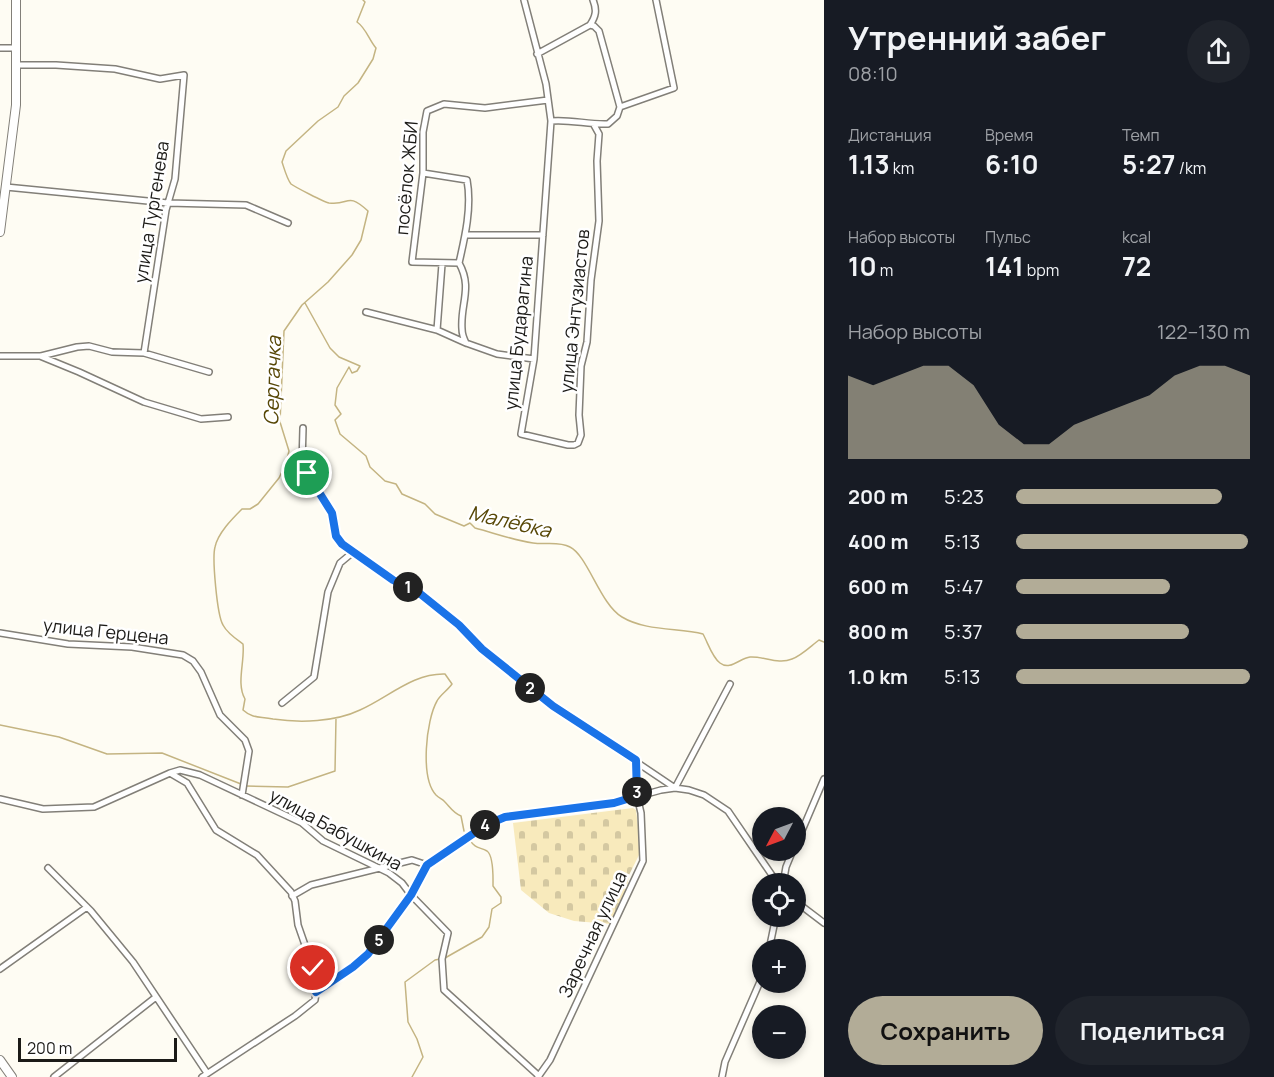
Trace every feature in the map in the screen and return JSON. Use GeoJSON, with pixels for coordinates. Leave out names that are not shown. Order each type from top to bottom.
{"type":"FeatureCollection","features":[{"type":"Feature","properties":{"kind":"main road"},"geometry":{"type":"LineString","coordinates":[[0,232],[16,105],[16,0]]}},
{"type":"Feature","properties":{"kind":"main road"},"geometry":{"type":"LineString","coordinates":[[0,1060],[12,1077]]}},
{"type":"Feature","properties":{"kind":"street","name":"улица Бударагина"},"geometry":{"type":"LineString","coordinates":[[521,434],[534,359],[551,121],[524,0]]}},
{"type":"Feature","properties":{"kind":"street"},"geometry":{"type":"LineString","coordinates":[[537,54],[590,25],[596,9],[593,0]]}},
{"type":"Feature","properties":{"kind":"street"},"geometry":{"type":"LineString","coordinates":[[620,107],[674,88],[656,0]]}},
{"type":"Feature","properties":{"kind":"street"},"geometry":{"type":"LineString","coordinates":[[551,121],[563,119],[594,125],[608,124],[613,122],[617,116],[620,107],[599,32],[590,25]]}},
{"type":"Feature","properties":{"kind":"street"},"geometry":{"type":"LineString","coordinates":[[0,48],[17,48]]}},
{"type":"Feature","properties":{"kind":"street","name":"улица Тургенева"},"geometry":{"type":"LineString","coordinates":[[17,65],[115,69],[160,79],[184,75],[175,180],[168,202],[144,353]]}},
{"type":"Feature","properties":{"kind":"street","name":"посёлок ЖБИ"},"geometry":{"type":"LineString","coordinates":[[442,264],[412,262],[423,173],[423,132],[428,111],[444,104],[485,108],[548,100]]}},
{"type":"Feature","properties":{"kind":"street","name":"улица Энтузиастов"},"geometry":{"type":"LineString","coordinates":[[521,434],[568,445],[578,442],[581,435],[579,415],[581,366],[587,342],[591,280],[599,221],[597,161],[599,134],[594,125]]}},
{"type":"Feature","properties":{"kind":"street"},"geometry":{"type":"LineString","coordinates":[[423,173],[467,180],[469,189],[466,235],[459,263],[465,273],[467,290],[462,330],[466,343]]}},
{"type":"Feature","properties":{"kind":"street"},"geometry":{"type":"LineString","coordinates":[[6,187],[168,202],[246,205],[288,222]]}},
{"type":"Feature","properties":{"kind":"street","name":"улица Бударагина"},"geometry":{"type":"LineString","coordinates":[[466,235],[543,235]]}},
{"type":"Feature","properties":{"kind":"street"},"geometry":{"type":"LineString","coordinates":[[437,330],[442,264],[459,263]]}},
{"type":"Feature","properties":{"kind":"street"},"geometry":{"type":"LineString","coordinates":[[366,312],[437,330],[497,354],[534,359]]}},
{"type":"Feature","properties":{"kind":"street"},"geometry":{"type":"LineString","coordinates":[[0,356],[39,356],[89,346],[112,352],[144,353],[209,372]]}},
{"type":"Feature","properties":{"kind":"street"},"geometry":{"type":"LineString","coordinates":[[39,356],[144,402],[201,419],[228,417]]}},
{"type":"Feature","properties":{"kind":"street"},"geometry":{"type":"LineString","coordinates":[[303,429],[302,464],[332,513],[336,536],[352,553],[393,580],[418,592],[459,625],[482,649],[553,706],[675,788],[705,795],[728,811],[773,873]]}},
{"type":"Feature","properties":{"kind":"street"},"geometry":{"type":"LineString","coordinates":[[282,703],[314,678],[328,591],[339,563],[352,553]]}},
{"type":"Feature","properties":{"kind":"street","name":"улица Герцена"},"geometry":{"type":"LineString","coordinates":[[0,633],[68,644],[132,647],[183,656],[193,661],[201,672],[220,715],[245,740],[249,751],[242,795]]}},
{"type":"Feature","properties":{"kind":"street"},"geometry":{"type":"LineString","coordinates":[[675,788],[730,684]]}},
{"type":"Feature","properties":{"kind":"street","name":"Заречная улица"},"geometry":{"type":"LineString","coordinates":[[539,1076],[550,1060],[642,861],[641,813],[637,796],[636,760]]}},
{"type":"Feature","properties":{"kind":"street"},"geometry":{"type":"LineString","coordinates":[[0,799],[43,809],[94,807],[180,770],[200,775],[242,795]]}},
{"type":"Feature","properties":{"kind":"street"},"geometry":{"type":"LineString","coordinates":[[48,868],[87,907],[133,962],[205,1075],[295,1016],[315,1000],[316,992],[313,968],[297,925],[296,908],[292,896],[257,855],[216,830],[187,783],[170,773]]}},
{"type":"Feature","properties":{"kind":"street"},"geometry":{"type":"LineString","coordinates":[[806,821],[824,779]]}},
{"type":"Feature","properties":{"kind":"street"},"geometry":{"type":"LineString","coordinates":[[316,992],[368,954],[411,895],[427,865],[486,825],[505,817],[614,803],[675,788]]}},
{"type":"Feature","properties":{"kind":"street","name":"улица Бабушкина"},"geometry":{"type":"LineString","coordinates":[[242,795],[302,823],[324,841],[389,873],[402,883],[448,933],[442,959],[444,990],[539,1076]]}},
{"type":"Feature","properties":{"kind":"street"},"geometry":{"type":"LineString","coordinates":[[292,896],[310,885],[412,860],[427,865]]}},
{"type":"Feature","properties":{"kind":"street"},"geometry":{"type":"LineString","coordinates":[[0,969],[87,907]]}},
{"type":"Feature","properties":{"kind":"street"},"geometry":{"type":"LineString","coordinates":[[806,909],[824,923]]}},
{"type":"Feature","properties":{"kind":"street"},"geometry":{"type":"LineString","coordinates":[[722,1077],[724,1062],[755,993]]}},
{"type":"Feature","properties":{"kind":"street"},"geometry":{"type":"LineString","coordinates":[[54,1077],[156,997]]}},
{"type":"Feature","properties":{"kind":"green space"},"geometry":{"type":"Polygon","coordinates":[[[633,808],[636,810],[640,841],[639,855],[610,924],[574,921],[549,913],[521,890],[513,823],[633,808]]]}},
{"type":"Feature","properties":{"kind":"waterway","name":"Сергачка"},"geometry":{"type":"LineString","coordinates":[[363,0],[365,2],[357,22],[363,27],[376,48],[373,59],[358,83],[344,96],[338,107],[318,121],[286,151],[282,162],[288,179],[294,186],[329,203],[352,200],[368,211],[361,240],[352,255],[328,282],[302,305],[284,331],[280,422],[289,451],[279,478],[258,504],[250,509],[242,509],[219,537],[214,553],[217,599],[223,625],[243,644],[241,679],[245,699],[243,710],[253,716],[294,721],[340,717],[371,705],[422,677],[445,674],[452,684],[437,701],[433,710],[426,749],[426,763],[431,787],[436,795],[461,816],[464,831]]}},
{"type":"Feature","properties":{"kind":"waterway","name":"Малёбка"},"geometry":{"type":"LineString","coordinates":[[305,303],[330,348],[339,357],[360,366],[352,373],[349,367],[337,388],[335,405],[341,414],[335,420],[340,434],[366,456],[370,467],[385,481],[396,484],[402,494],[425,504],[435,514],[464,526],[470,523],[475,528],[518,540],[570,547],[583,560],[614,611],[631,622],[641,625],[703,634],[715,657],[724,665],[728,666],[750,657],[787,661],[799,656],[819,640],[824,642]]}},
{"type":"Feature","properties":{"kind":"waterway"},"geometry":{"type":"LineString","coordinates":[[246,786],[288,787],[335,771],[336,718]]}},
{"type":"Feature","properties":{"kind":"waterway"},"geometry":{"type":"LineString","coordinates":[[0,725],[59,737],[107,754],[162,753],[241,784]]}},
{"type":"Feature","properties":{"kind":"waterway","name":"Сергачка"},"geometry":{"type":"LineString","coordinates":[[445,958],[482,937],[489,927],[492,909],[501,903],[501,897],[493,886],[491,857],[487,851],[470,840]]}},
{"type":"Feature","properties":{"kind":"waterway","name":"Сергачка"},"geometry":{"type":"LineString","coordinates":[[412,1077],[423,1057],[408,1022],[405,982],[435,960],[440,959]]}},
{"type":"Feature","properties":{"kind":"route"},"geometry":{"type":"LineString","coordinates":[[307,473],[332,513],[336,536],[342,544],[393,580],[418,592],[459,625],[482,649],[516,678],[553,706],[636,760],[637,774],[637,796],[614,803],[505,817],[486,825],[427,865],[411,895],[391,924],[368,954],[353,967],[316,992],[313,968]]}}]}
